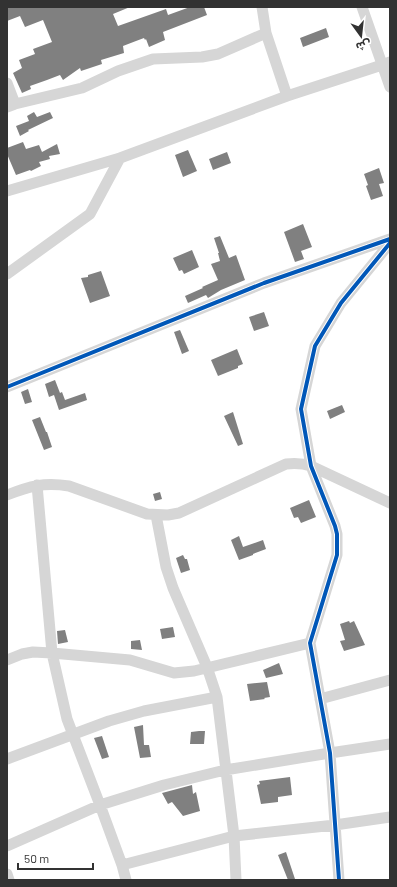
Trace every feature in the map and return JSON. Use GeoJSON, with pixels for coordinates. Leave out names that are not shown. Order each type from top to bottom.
{"type":"FeatureCollection","features":[{"type":"Feature","properties":{"kind":"street"},"geometry":{"type":"LineString","coordinates":[[262,7],[266,33],[287,96]]}},
{"type":"Feature","properties":{"kind":"street"},"geometry":{"type":"LineString","coordinates":[[362,7],[386,64],[390,87]]}},
{"type":"Feature","properties":{"kind":"street"},"geometry":{"type":"LineString","coordinates":[[7,83],[11,106],[82,88],[118,71],[153,59],[202,57],[218,54],[266,33]]}},
{"type":"Feature","properties":{"kind":"street"},"geometry":{"type":"LineString","coordinates":[[7,191],[120,158],[287,96],[386,64]]}},
{"type":"Feature","properties":{"kind":"street"},"geometry":{"type":"LineString","coordinates":[[7,274],[90,214],[120,158]]}},
{"type":"Feature","properties":{"kind":"street"},"geometry":{"type":"LineString","coordinates":[[7,387],[264,283],[390,239]]}},
{"type":"Feature","properties":{"kind":"street"},"geometry":{"type":"LineString","coordinates":[[339,880],[330,753],[310,643],[337,555],[338,544],[336,526],[311,466],[300,409],[315,346],[341,303],[390,243]]}},
{"type":"Feature","properties":{"kind":"street"},"geometry":{"type":"LineString","coordinates":[[7,496],[22,489],[37,485],[48,484],[69,486],[147,514],[168,515],[179,513],[286,464],[303,463],[390,503]]}},
{"type":"Feature","properties":{"kind":"street"},"geometry":{"type":"LineString","coordinates":[[37,485],[52,653],[66,719],[100,805],[126,880]]}},
{"type":"Feature","properties":{"kind":"street"},"geometry":{"type":"LineString","coordinates":[[156,515],[170,581],[207,667],[217,697],[234,836],[236,880]]}},
{"type":"Feature","properties":{"kind":"street"},"geometry":{"type":"LineString","coordinates":[[7,660],[32,652],[52,653],[130,660],[174,673],[194,671],[310,643]]}},
{"type":"Feature","properties":{"kind":"street"},"geometry":{"type":"LineString","coordinates":[[320,699],[390,680]]}},
{"type":"Feature","properties":{"kind":"street"},"geometry":{"type":"LineString","coordinates":[[7,759],[109,721],[144,711],[217,697]]}},
{"type":"Feature","properties":{"kind":"street"},"geometry":{"type":"LineString","coordinates":[[7,846],[100,805],[164,785],[226,770],[390,744]]}},
{"type":"Feature","properties":{"kind":"street"},"geometry":{"type":"LineString","coordinates":[[122,865],[234,836],[335,825],[390,817]]}},
{"type":"Feature","properties":{"kind":"street"},"geometry":{"type":"LineString","coordinates":[[7,874],[9,880]]}},
{"type":"Feature","properties":{"kind":"building"},"geometry":{"type":"Polygon","coordinates":[[[7,7],[130,7],[113,14],[118,26],[166,9],[168,15],[190,7],[204,7],[207,15],[163,32],[165,40],[149,47],[146,39],[145,40],[144,38],[123,46],[124,53],[101,60],[102,64],[81,71],[80,68],[63,80],[60,75],[30,86],[31,89],[22,93],[13,73],[22,68],[19,60],[35,54],[33,49],[52,42],[43,20],[25,27],[20,16],[7,21],[7,7]]]}},
{"type":"Feature","properties":{"kind":"building"},"geometry":{"type":"Polygon","coordinates":[[[326,28],[329,37],[303,47],[300,38],[326,28]]]}},
{"type":"Feature","properties":{"kind":"building"},"geometry":{"type":"Polygon","coordinates":[[[34,112],[37,117],[50,112],[53,118],[28,130],[29,131],[20,136],[16,126],[29,121],[27,116],[34,112]]]}},
{"type":"Feature","properties":{"kind":"building"},"geometry":{"type":"Polygon","coordinates":[[[23,142],[26,149],[39,145],[42,152],[57,144],[60,154],[49,156],[50,159],[39,162],[41,166],[31,171],[30,170],[16,175],[7,154],[7,148],[23,142]]]}},
{"type":"Feature","properties":{"kind":"building"},"geometry":{"type":"Polygon","coordinates":[[[188,150],[197,171],[183,177],[175,155],[188,150]]]}},
{"type":"Feature","properties":{"kind":"building"},"geometry":{"type":"Polygon","coordinates":[[[227,152],[231,163],[213,170],[209,159],[227,152]]]}},
{"type":"Feature","properties":{"kind":"building"},"geometry":{"type":"Polygon","coordinates":[[[379,168],[384,183],[379,184],[383,196],[371,200],[364,174],[379,168]]]}},
{"type":"Feature","properties":{"kind":"building"},"geometry":{"type":"Polygon","coordinates":[[[303,224],[312,247],[301,251],[304,259],[295,262],[284,232],[303,224]]]}},
{"type":"Feature","properties":{"kind":"building"},"geometry":{"type":"Polygon","coordinates":[[[220,236],[229,258],[236,255],[245,280],[221,290],[208,298],[206,295],[188,303],[185,296],[218,280],[211,264],[220,261],[214,238],[220,236]]]}},
{"type":"Feature","properties":{"kind":"building"},"geometry":{"type":"Polygon","coordinates":[[[192,250],[199,267],[184,274],[182,270],[179,271],[173,258],[192,250]]]}},
{"type":"Feature","properties":{"kind":"building"},"geometry":{"type":"Polygon","coordinates":[[[101,271],[110,296],[90,303],[81,278],[88,277],[88,275],[101,271]]]}},
{"type":"Feature","properties":{"kind":"building"},"geometry":{"type":"Polygon","coordinates":[[[264,312],[269,326],[254,331],[249,317],[264,312]]]}},
{"type":"Feature","properties":{"kind":"building"},"geometry":{"type":"Polygon","coordinates":[[[180,330],[189,351],[182,354],[174,332],[180,330]]]}},
{"type":"Feature","properties":{"kind":"building"},"geometry":{"type":"Polygon","coordinates":[[[237,349],[243,364],[238,366],[238,368],[218,376],[211,360],[237,349]]]}},
{"type":"Feature","properties":{"kind":"building"},"geometry":{"type":"Polygon","coordinates":[[[55,380],[60,393],[62,392],[65,400],[85,393],[87,400],[59,410],[54,395],[49,397],[45,384],[55,380]]]}},
{"type":"Feature","properties":{"kind":"building"},"geometry":{"type":"Polygon","coordinates":[[[28,389],[32,402],[25,404],[21,392],[28,389]]]}},
{"type":"Feature","properties":{"kind":"building"},"geometry":{"type":"Polygon","coordinates":[[[342,405],[345,412],[330,419],[327,411],[342,405]]]}},
{"type":"Feature","properties":{"kind":"building"},"geometry":{"type":"Polygon","coordinates":[[[233,412],[243,444],[238,446],[224,416],[233,412]]]}},
{"type":"Feature","properties":{"kind":"building"},"geometry":{"type":"Polygon","coordinates":[[[40,417],[52,447],[44,450],[32,420],[40,417]]]}},
{"type":"Feature","properties":{"kind":"building"},"geometry":{"type":"Polygon","coordinates":[[[160,492],[162,499],[155,501],[153,494],[160,492]]]}},
{"type":"Feature","properties":{"kind":"building"},"geometry":{"type":"Polygon","coordinates":[[[309,500],[316,517],[301,523],[298,517],[294,518],[290,508],[309,500]]]}},
{"type":"Feature","properties":{"kind":"building"},"geometry":{"type":"Polygon","coordinates":[[[239,536],[243,547],[263,540],[266,549],[239,560],[231,540],[239,536]]]}},
{"type":"Feature","properties":{"kind":"building"},"geometry":{"type":"Polygon","coordinates":[[[183,555],[185,559],[187,559],[190,570],[181,573],[176,558],[183,555]]]}},
{"type":"Feature","properties":{"kind":"building"},"geometry":{"type":"Polygon","coordinates":[[[349,621],[350,623],[354,621],[365,645],[344,651],[340,641],[345,640],[340,624],[349,621]]]}},
{"type":"Feature","properties":{"kind":"building"},"geometry":{"type":"Polygon","coordinates":[[[173,627],[175,637],[162,639],[160,629],[173,627]]]}},
{"type":"Feature","properties":{"kind":"building"},"geometry":{"type":"Polygon","coordinates":[[[65,630],[68,642],[58,644],[57,631],[65,630]]]}},
{"type":"Feature","properties":{"kind":"building"},"geometry":{"type":"Polygon","coordinates":[[[140,640],[142,650],[131,649],[131,641],[140,640]]]}},
{"type":"Feature","properties":{"kind":"building"},"geometry":{"type":"Polygon","coordinates":[[[279,663],[283,674],[266,678],[263,670],[279,663]]]}},
{"type":"Feature","properties":{"kind":"building"},"geometry":{"type":"Polygon","coordinates":[[[267,682],[270,697],[250,701],[247,684],[267,682]]]}},
{"type":"Feature","properties":{"kind":"building"},"geometry":{"type":"Polygon","coordinates":[[[143,725],[144,745],[149,745],[151,757],[140,758],[134,727],[143,725]]]}},
{"type":"Feature","properties":{"kind":"building"},"geometry":{"type":"Polygon","coordinates":[[[205,731],[204,744],[190,744],[191,732],[205,731]]]}},
{"type":"Feature","properties":{"kind":"building"},"geometry":{"type":"Polygon","coordinates":[[[102,736],[109,757],[102,759],[94,738],[102,736]]]}},
{"type":"Feature","properties":{"kind":"building"},"geometry":{"type":"Polygon","coordinates":[[[290,777],[292,795],[278,797],[278,802],[261,804],[257,785],[260,784],[259,781],[290,777]]]}},
{"type":"Feature","properties":{"kind":"building"},"geometry":{"type":"Polygon","coordinates":[[[192,785],[193,794],[196,792],[200,811],[183,816],[172,802],[168,804],[162,793],[192,785]]]}},
{"type":"Feature","properties":{"kind":"building"},"geometry":{"type":"Polygon","coordinates":[[[286,852],[295,879],[293,880],[288,880],[278,855],[286,852]]]}},
{"type":"Feature","properties":{"kind":"cycle path"},"geometry":{"type":"LineString","coordinates":[[7,387],[264,283],[390,239]]}},
{"type":"Feature","properties":{"kind":"cycle path"},"geometry":{"type":"LineString","coordinates":[[339,880],[330,753],[310,643],[337,555],[337,534],[311,466],[301,409],[315,346],[341,303],[390,243]]}}]}
